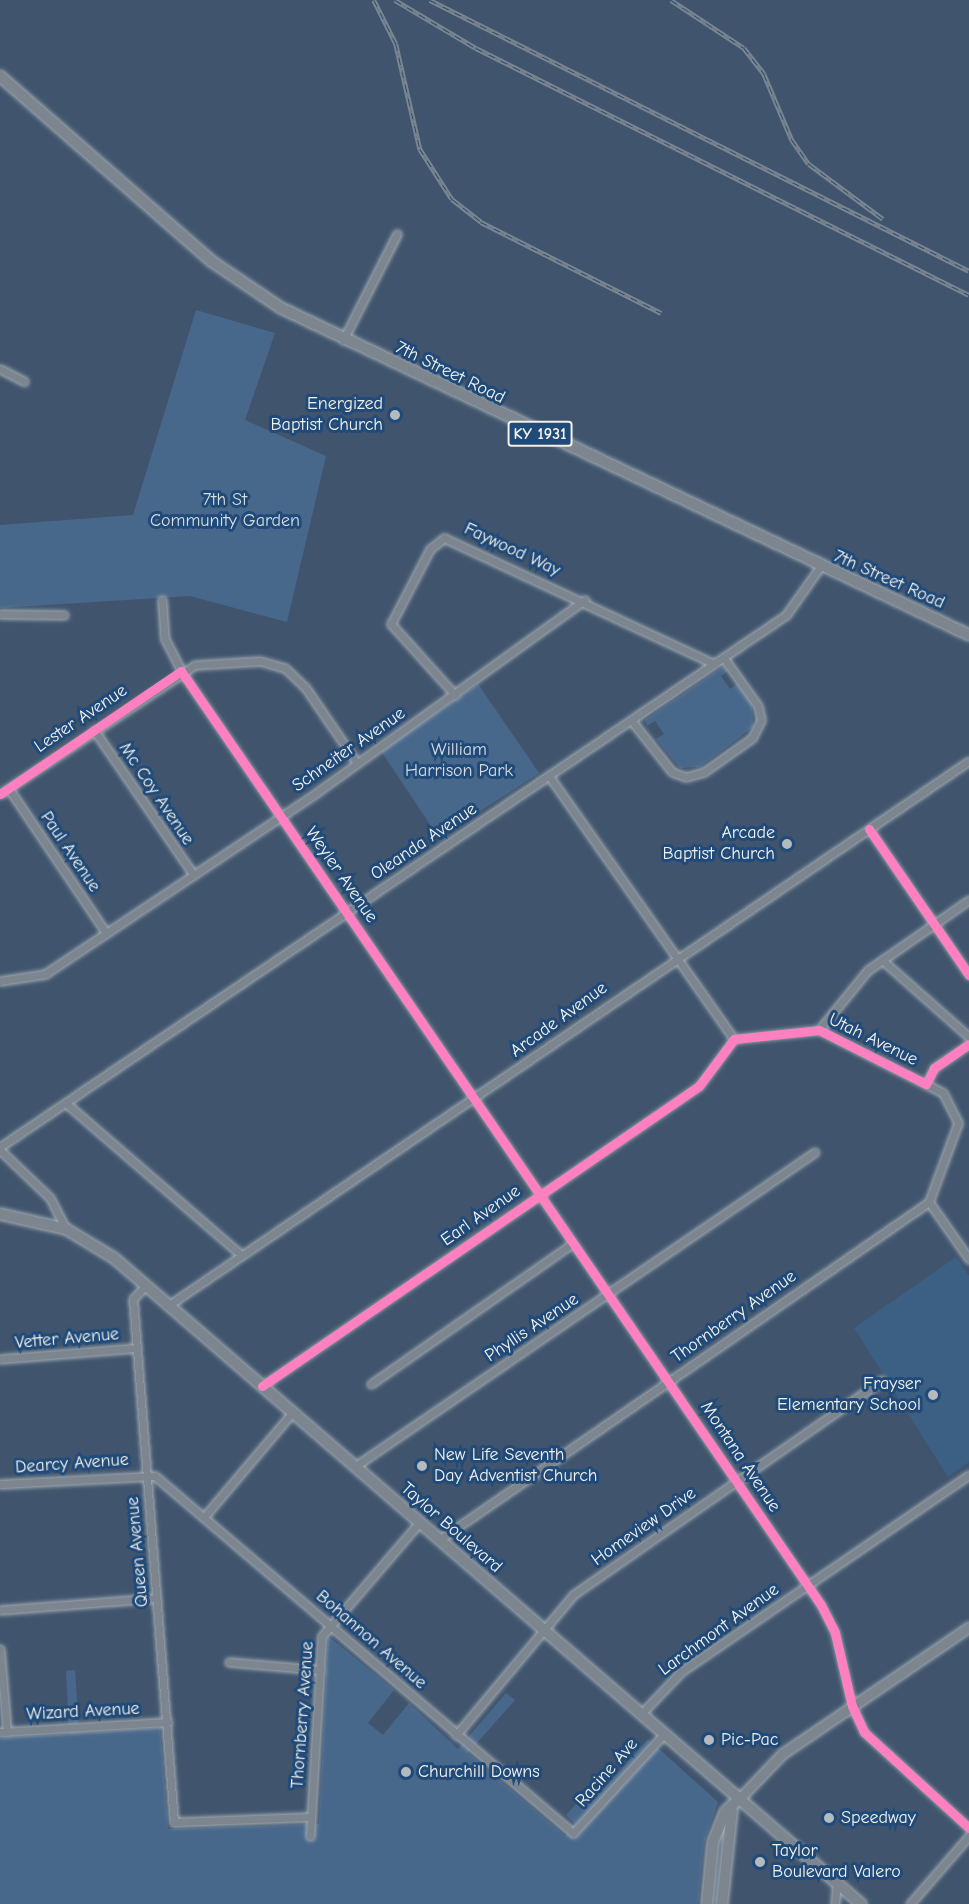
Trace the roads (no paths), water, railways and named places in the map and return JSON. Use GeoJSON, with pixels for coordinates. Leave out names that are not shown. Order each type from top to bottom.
{"type":"FeatureCollection","features":[{"type":"Feature","properties":{"kind":"main road","name":"7th Street Road"},"geometry":{"type":"LineString","coordinates":[[0,76],[232,278],[343,340],[820,567],[969,635]]}},
{"type":"Feature","properties":{"kind":"main road","name":"Taylor Boulevard"},"geometry":{"type":"LineString","coordinates":[[0,1214],[66,1229],[146,1284],[354,1467],[861,1904]]}},
{"type":"Feature","properties":{"kind":"main road"},"geometry":{"type":"LineString","coordinates":[[722,1904],[732,1811],[740,1798]]}},
{"type":"Feature","properties":{"kind":"main road"},"geometry":{"type":"LineString","coordinates":[[707,1904],[713,1842],[725,1812],[732,1811]]}},
{"type":"Feature","properties":{"kind":"street"},"geometry":{"type":"LineString","coordinates":[[343,340],[397,234]]}},
{"type":"Feature","properties":{"kind":"street"},"geometry":{"type":"LineString","coordinates":[[0,369],[24,381]]}},
{"type":"Feature","properties":{"kind":"street","name":"Faywood Way"},"geometry":{"type":"LineString","coordinates":[[455,695],[391,624],[438,540],[454,538],[714,664]]}},
{"type":"Feature","properties":{"kind":"street","name":"Oleanda Avenue"},"geometry":{"type":"LineString","coordinates":[[0,1149],[68,1105],[786,615],[820,567]]}},
{"type":"Feature","properties":{"kind":"street","name":"Weyler Avenue"},"geometry":{"type":"LineString","coordinates":[[162,600],[165,639],[181,671],[475,1098]]}},
{"type":"Feature","properties":{"kind":"street","name":"Schneiter Avenue"},"geometry":{"type":"LineString","coordinates":[[0,981],[37,978],[357,763],[585,600]]}},
{"type":"Feature","properties":{"kind":"street"},"geometry":{"type":"LineString","coordinates":[[0,614],[64,615]]}},
{"type":"Feature","properties":{"kind":"street"},"geometry":{"type":"LineString","coordinates":[[631,720],[672,772],[686,777],[704,772],[752,738],[761,720],[758,706],[723,657]]}},
{"type":"Feature","properties":{"kind":"street","name":"Lester Avenue"},"geometry":{"type":"LineString","coordinates":[[0,795],[181,671],[260,661],[285,668],[305,687],[357,763]]}},
{"type":"Feature","properties":{"kind":"street","name":"Mc Coy Avenue"},"geometry":{"type":"LineString","coordinates":[[94,730],[193,874]]}},
{"type":"Feature","properties":{"kind":"street","name":"Arcade Avenue"},"geometry":{"type":"LineString","coordinates":[[169,1305],[475,1098],[676,956],[969,761]]}},
{"type":"Feature","properties":{"kind":"street"},"geometry":{"type":"LineString","coordinates":[[549,776],[734,1039]]}},
{"type":"Feature","properties":{"kind":"street","name":"Paul Avenue"},"geometry":{"type":"LineString","coordinates":[[9,789],[106,933]]}},
{"type":"Feature","properties":{"kind":"street"},"geometry":{"type":"LineString","coordinates":[[869,829],[969,975]]}},
{"type":"Feature","properties":{"kind":"street"},"geometry":{"type":"LineString","coordinates":[[819,1030],[868,970],[969,900]]}},
{"type":"Feature","properties":{"kind":"street"},"geometry":{"type":"LineString","coordinates":[[882,960],[969,1037]]}},
{"type":"Feature","properties":{"kind":"street","name":"Utah Avenue"},"geometry":{"type":"LineString","coordinates":[[734,1039],[819,1030],[943,1093],[958,1119],[929,1202]]}},
{"type":"Feature","properties":{"kind":"street","name":"Earl Avenue"},"geometry":{"type":"LineString","coordinates":[[262,1386],[699,1086],[734,1039]]}},
{"type":"Feature","properties":{"kind":"street"},"geometry":{"type":"LineString","coordinates":[[926,1084],[934,1068],[969,1044]]}},
{"type":"Feature","properties":{"kind":"street","name":"Montana Avenue"},"geometry":{"type":"LineString","coordinates":[[475,1098],[808,1586],[835,1633],[852,1706],[876,1748],[969,1828]]}},
{"type":"Feature","properties":{"kind":"street"},"geometry":{"type":"LineString","coordinates":[[68,1105],[241,1255]]}},
{"type":"Feature","properties":{"kind":"street"},"geometry":{"type":"LineString","coordinates":[[0,1149],[50,1198],[66,1229]]}},
{"type":"Feature","properties":{"kind":"street","name":"Phyllis Avenue"},"geometry":{"type":"LineString","coordinates":[[354,1467],[815,1152]]}},
{"type":"Feature","properties":{"kind":"street"},"geometry":{"type":"LineString","coordinates":[[929,1202],[969,1259]]}},
{"type":"Feature","properties":{"kind":"street","name":"Thornberry Avenue"},"geometry":{"type":"LineString","coordinates":[[439,1540],[929,1202]]}},
{"type":"Feature","properties":{"kind":"street"},"geometry":{"type":"LineString","coordinates":[[371,1384],[573,1243]]}},
{"type":"Feature","properties":{"kind":"street","name":"Queen Avenue"},"geometry":{"type":"LineString","coordinates":[[146,1284],[134,1299],[136,1348],[168,1722],[174,1822],[311,1817]]}},
{"type":"Feature","properties":{"kind":"street","name":"Vetter Avenue"},"geometry":{"type":"LineString","coordinates":[[0,1359],[136,1348]]}},
{"type":"Feature","properties":{"kind":"street","name":"Homeview Drive"},"geometry":{"type":"LineString","coordinates":[[456,1735],[573,1595],[882,1380]]}},
{"type":"Feature","properties":{"kind":"street"},"geometry":{"type":"LineString","coordinates":[[204,1516],[292,1413]]}},
{"type":"Feature","properties":{"kind":"street","name":"Dearcy Avenue"},"geometry":{"type":"LineString","coordinates":[[0,1484],[147,1475]]}},
{"type":"Feature","properties":{"kind":"street","name":"Bohannon Avenue"},"geometry":{"type":"LineString","coordinates":[[147,1475],[164,1482],[331,1624],[456,1735],[573,1833]]}},
{"type":"Feature","properties":{"kind":"street","name":"Larchmont Avenue"},"geometry":{"type":"LineString","coordinates":[[640,1714],[681,1672],[969,1475]]}},
{"type":"Feature","properties":{"kind":"street","name":"Thornberry Avenue"},"geometry":{"type":"LineString","coordinates":[[310,1836],[322,1636],[419,1523]]}},
{"type":"Feature","properties":{"kind":"street"},"geometry":{"type":"LineString","coordinates":[[0,1610],[157,1598]]}},
{"type":"Feature","properties":{"kind":"street"},"geometry":{"type":"LineString","coordinates":[[740,1798],[766,1766],[969,1627]]}},
{"type":"Feature","properties":{"kind":"street"},"geometry":{"type":"LineString","coordinates":[[0,1648],[4,1732]]}},
{"type":"Feature","properties":{"kind":"street"},"geometry":{"type":"LineString","coordinates":[[229,1662],[321,1670]]}},
{"type":"Feature","properties":{"kind":"street","name":"Wizard Avenue"},"geometry":{"type":"LineString","coordinates":[[4,1732],[168,1722]]}},
{"type":"Feature","properties":{"kind":"street","name":"Racine Ave"},"geometry":{"type":"LineString","coordinates":[[573,1833],[664,1734]]}},
{"type":"Feature","properties":{"kind":"street"},"geometry":{"type":"LineString","coordinates":[[910,1904],[969,1836]]}},
{"type":"Feature","properties":{"kind":"street"},"geometry":{"type":"LineString","coordinates":[[835,1904],[837,1883]]}},
{"type":"Feature","properties":{"kind":"railway"},"geometry":{"type":"LineString","coordinates":[[374,0],[396,44],[420,149],[452,199],[481,222],[661,313]]}},
{"type":"Feature","properties":{"kind":"railway"},"geometry":{"type":"LineString","coordinates":[[395,0],[476,48],[969,295]]}},
{"type":"Feature","properties":{"kind":"railway"},"geometry":{"type":"LineString","coordinates":[[430,0],[969,271]]}},
{"type":"Feature","properties":{"kind":"railway"},"geometry":{"type":"LineString","coordinates":[[671,0],[744,48],[764,74],[792,140],[809,164],[883,219]]}},
{"type":"Feature","properties":{"kind":"place","name":"Energized Baptist Church"},"geometry":{"type":"Point","coordinates":[395,415]}},
{"type":"Feature","properties":{"kind":"place","name":"Arcade Baptist Church"},"geometry":{"type":"Point","coordinates":[787,844]}},
{"type":"Feature","properties":{"kind":"place","name":"Frayser Elementary School"},"geometry":{"type":"Point","coordinates":[933,1395]}},
{"type":"Feature","properties":{"kind":"place","name":"New Life Seventh Day Adventist Church"},"geometry":{"type":"Point","coordinates":[422,1466]}},
{"type":"Feature","properties":{"kind":"place","name":"Pic-Pac"},"geometry":{"type":"Point","coordinates":[709,1740]}},
{"type":"Feature","properties":{"kind":"place","name":"Churchill Downs"},"geometry":{"type":"Point","coordinates":[406,1772]}},
{"type":"Feature","properties":{"kind":"place","name":"Speedway"},"geometry":{"type":"Point","coordinates":[829,1818]}},
{"type":"Feature","properties":{"kind":"place","name":"Taylor Boulevard Valero"},"geometry":{"type":"Point","coordinates":[760,1862]}},
{"type":"Feature","properties":{"kind":"park label","name":"7th St Community Garden"},"geometry":{"type":"Point","coordinates":[225,511]}},
{"type":"Feature","properties":{"kind":"park label","name":"William Harrison Park"},"geometry":{"type":"Point","coordinates":[459,762]}}]}
